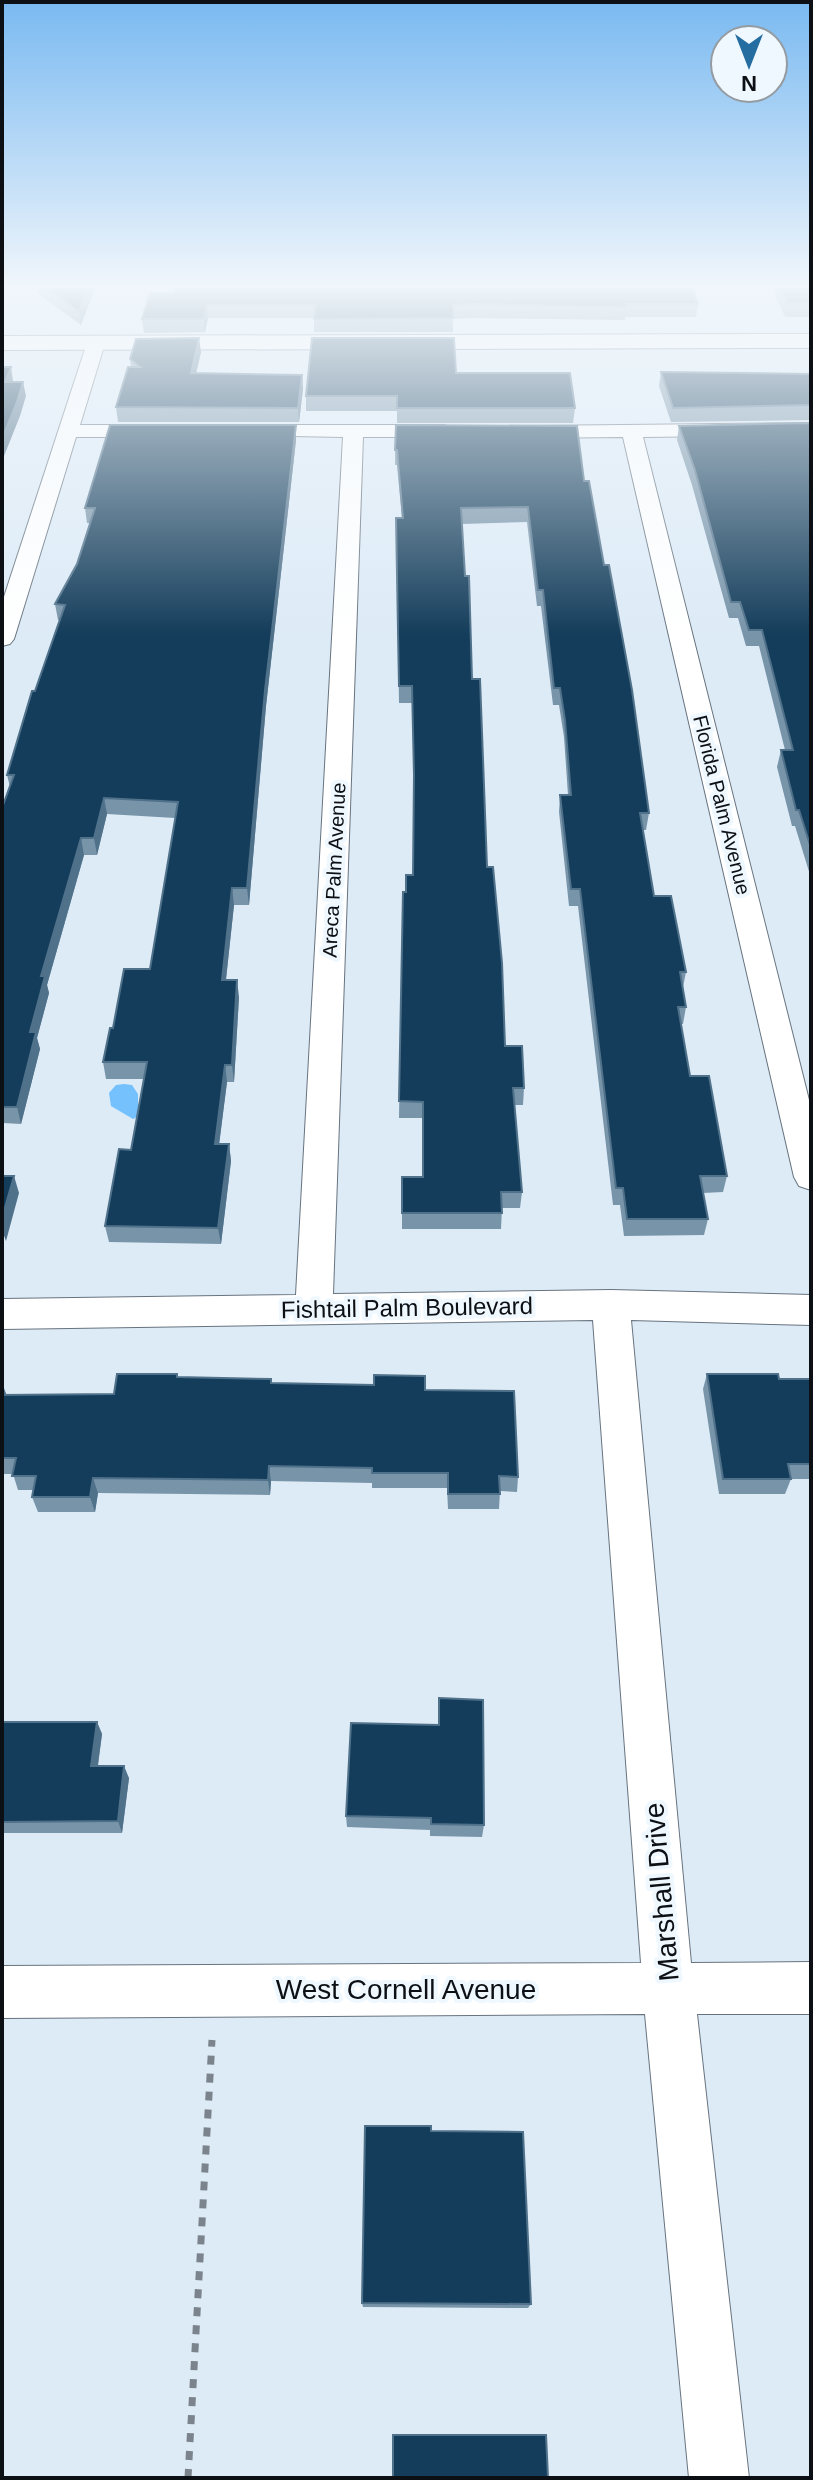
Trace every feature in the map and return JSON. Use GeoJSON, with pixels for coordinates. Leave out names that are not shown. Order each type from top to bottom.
{"type":"FeatureCollection","features":[{"type":"Feature","properties":{"kind":"street"},"geometry":{"type":"LineString","coordinates":[[2,639],[78,404]]}},
{"type":"Feature","properties":{"kind":"street"},"geometry":{"type":"LineString","coordinates":[[509,432],[811,429]]}},
{"type":"Feature","properties":{"kind":"street"},"geometry":{"type":"LineString","coordinates":[[70,431],[171,431]]}},
{"type":"Feature","properties":{"kind":"street"},"geometry":{"type":"LineString","coordinates":[[227,431],[465,431]]}},
{"type":"Feature","properties":{"kind":"street","name":"Areca Palm Avenue"},"geometry":{"type":"LineString","coordinates":[[314,1310],[353,431]]}},
{"type":"Feature","properties":{"kind":"street","name":"Florida Palm Avenue"},"geometry":{"type":"LineString","coordinates":[[632,432],[811,1177]]}},
{"type":"Feature","properties":{"kind":"street","name":"Fishtail Palm Boulevard"},"geometry":{"type":"LineString","coordinates":[[2,1314],[611,1305],[811,1310]]}},
{"type":"Feature","properties":{"kind":"street","name":"Marshall Drive"},"geometry":{"type":"LineString","coordinates":[[611,1305],[668,1988],[719,2478]]}},
{"type":"Feature","properties":{"kind":"street","name":"West Cornell Avenue"},"geometry":{"type":"LineString","coordinates":[[2,1992],[811,1988]]}},
{"type":"Feature","properties":{"kind":"path"},"geometry":{"type":"LineString","coordinates":[[188,2478],[214,1990]]}},
{"type":"Feature","properties":{"kind":"water"},"geometry":{"type":"Polygon","coordinates":[[[116,1085],[132,1085],[138,1094],[138,1104],[142,1107],[141,1115],[133,1119],[111,1106],[109,1093],[116,1085]]]}},
{"type":"Feature","properties":{"kind":"building"},"geometry":{"type":"Polygon","coordinates":[[[2,404],[16,404],[2,439],[2,404]]]}},
{"type":"Feature","properties":{"kind":"building"},"geometry":{"type":"Polygon","coordinates":[[[117,404],[299,404],[298,408],[116,407],[117,404]]]}},
{"type":"Feature","properties":{"kind":"building"},"geometry":{"type":"Polygon","coordinates":[[[397,404],[574,404],[575,408],[397,408],[397,404]]]}},
{"type":"Feature","properties":{"kind":"building"},"geometry":{"type":"Polygon","coordinates":[[[672,404],[811,404],[811,405],[673,408],[672,404]]]}},
{"type":"Feature","properties":{"kind":"building"},"geometry":{"type":"Polygon","coordinates":[[[811,423],[811,848],[799,810],[796,810],[781,750],[793,750],[762,630],[749,630],[740,602],[731,602],[695,470],[679,426],[811,423]]]}},
{"type":"Feature","properties":{"kind":"building"},"geometry":{"type":"Polygon","coordinates":[[[110,425],[296,425],[265,690],[247,888],[232,888],[222,980],[237,980],[232,1065],[225,1065],[215,1144],[229,1144],[218,1228],[105,1226],[119,1149],[131,1150],[147,1062],[103,1062],[124,969],[150,969],[178,802],[104,798],[94,838],[81,838],[41,976],[45,976],[30,1032],[36,1032],[17,1107],[2,1107],[2,808],[14,775],[7,775],[32,691],[35,691],[65,605],[55,604],[77,564],[95,508],[85,508],[110,425]]]}},
{"type":"Feature","properties":{"kind":"building"},"geometry":{"type":"Polygon","coordinates":[[[396,425],[577,426],[584,481],[589,481],[604,565],[609,565],[632,690],[649,813],[640,813],[654,896],[671,896],[686,972],[680,972],[686,1007],[678,1007],[690,1076],[709,1076],[727,1176],[700,1176],[708,1219],[627,1219],[623,1188],[616,1188],[580,889],[571,889],[560,795],[571,795],[565,720],[560,688],[554,688],[543,590],[538,590],[528,507],[461,508],[465,576],[469,576],[472,679],[480,679],[487,867],[493,867],[502,963],[505,1046],[522,1046],[524,1088],[513,1088],[522,1192],[501,1192],[502,1213],[402,1213],[402,1177],[423,1177],[423,1102],[399,1101],[403,892],[406,892],[406,875],[413,875],[414,775],[412,686],[399,686],[396,518],[403,518],[395,450],[396,425]]]}},
{"type":"Feature","properties":{"kind":"building"},"geometry":{"type":"Polygon","coordinates":[[[2,1176],[14,1176],[2,1218],[2,1176]]]}},
{"type":"Feature","properties":{"kind":"building"},"geometry":{"type":"Polygon","coordinates":[[[117,1374],[177,1374],[177,1377],[271,1379],[271,1383],[374,1385],[374,1375],[425,1376],[425,1390],[514,1391],[518,1477],[499,1476],[500,1494],[448,1494],[448,1473],[372,1473],[372,1468],[269,1466],[268,1480],[93,1478],[90,1497],[32,1497],[36,1476],[12,1476],[16,1458],[2,1458],[2,1395],[114,1394],[117,1374]]]}},
{"type":"Feature","properties":{"kind":"building"},"geometry":{"type":"Polygon","coordinates":[[[707,1374],[778,1374],[779,1379],[811,1379],[811,1464],[788,1464],[791,1479],[723,1479],[707,1374]]]}},
{"type":"Feature","properties":{"kind":"building"},"geometry":{"type":"Polygon","coordinates":[[[439,1698],[483,1700],[484,1825],[431,1824],[431,1818],[346,1816],[351,1723],[439,1725],[439,1698]]]}},
{"type":"Feature","properties":{"kind":"building"},"geometry":{"type":"Polygon","coordinates":[[[2,1722],[97,1722],[91,1766],[124,1766],[118,1821],[2,1822],[2,1722]]]}},
{"type":"Feature","properties":{"kind":"building"},"geometry":{"type":"Polygon","coordinates":[[[365,2126],[431,2126],[431,2131],[523,2132],[531,2304],[362,2303],[365,2126]]]}},
{"type":"Feature","properties":{"kind":"building"},"geometry":{"type":"Polygon","coordinates":[[[393,2435],[546,2435],[548,2478],[393,2478],[393,2435]]]}}]}
